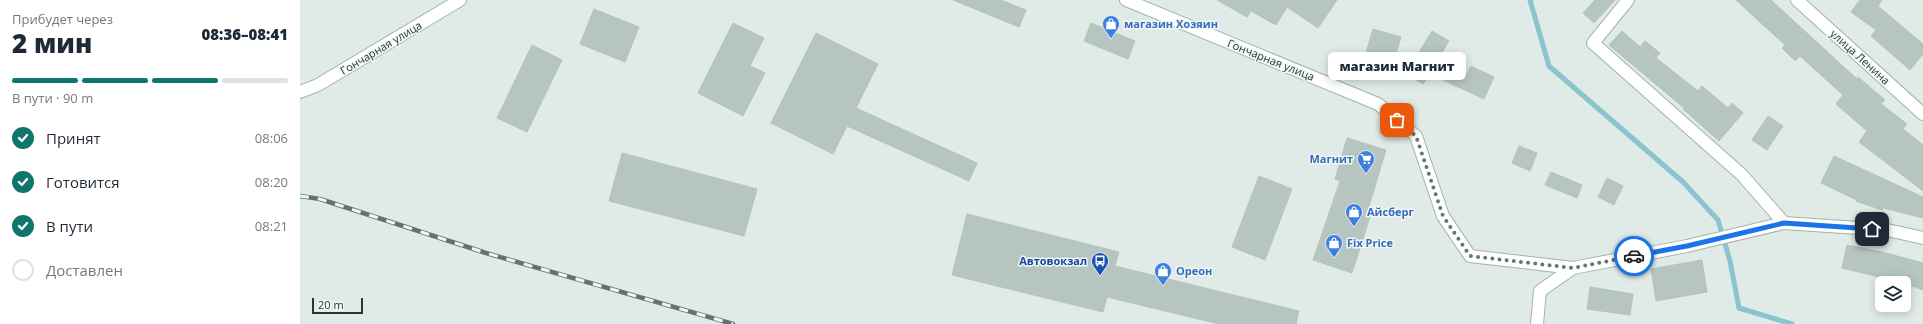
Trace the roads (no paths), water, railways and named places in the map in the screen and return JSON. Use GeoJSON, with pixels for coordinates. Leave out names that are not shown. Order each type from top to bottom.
{"type":"FeatureCollection","features":[{"type":"Feature","properties":{"kind":"street","name":"Гончарная улица"},"geometry":{"type":"LineString","coordinates":[[300,92],[318,85],[460,0]]}},
{"type":"Feature","properties":{"kind":"street","name":"Гончарная улица"},"geometry":{"type":"LineString","coordinates":[[1126,0],[1378,104],[1416,136],[1443,216],[1470,256],[1573,268],[1687,246],[1784,223],[1886,230],[1923,238]]}},
{"type":"Feature","properties":{"kind":"street"},"geometry":{"type":"LineString","coordinates":[[1628,0],[1593,43],[1742,175],[1784,223]]}},
{"type":"Feature","properties":{"kind":"street","name":"улица Ленина"},"geometry":{"type":"LineString","coordinates":[[1797,0],[1923,114]]}},
{"type":"Feature","properties":{"kind":"street"},"geometry":{"type":"LineString","coordinates":[[1537,324],[1540,291],[1573,268]]}},
{"type":"Feature","properties":{"kind":"waterway"},"geometry":{"type":"LineString","coordinates":[[1530,0],[1549,66],[1683,182],[1718,220],[1730,261],[1739,308],[1792,324]]}},
{"type":"Feature","properties":{"kind":"railway"},"geometry":{"type":"LineString","coordinates":[[300,196],[320,199],[486,253],[733,324]]}},
{"type":"Feature","properties":{"kind":"place","name":"магазин Хозяин"},"geometry":{"type":"Point","coordinates":[1111,39]}},
{"type":"Feature","properties":{"kind":"place","name":"магазин Магнит"},"geometry":{"type":"Point","coordinates":[1397,120]}},
{"type":"Feature","properties":{"kind":"place","name":"Магнит"},"geometry":{"type":"Point","coordinates":[1366,174]}},
{"type":"Feature","properties":{"kind":"place","name":"Айсберг"},"geometry":{"type":"Point","coordinates":[1354,227]}},
{"type":"Feature","properties":{"kind":"place","name":"Fix Price"},"geometry":{"type":"Point","coordinates":[1334,258]}},
{"type":"Feature","properties":{"kind":"place","name":"Автовокзал"},"geometry":{"type":"Point","coordinates":[1100,276]}},
{"type":"Feature","properties":{"kind":"place","name":"Ореон"},"geometry":{"type":"Point","coordinates":[1163,286]}}]}
